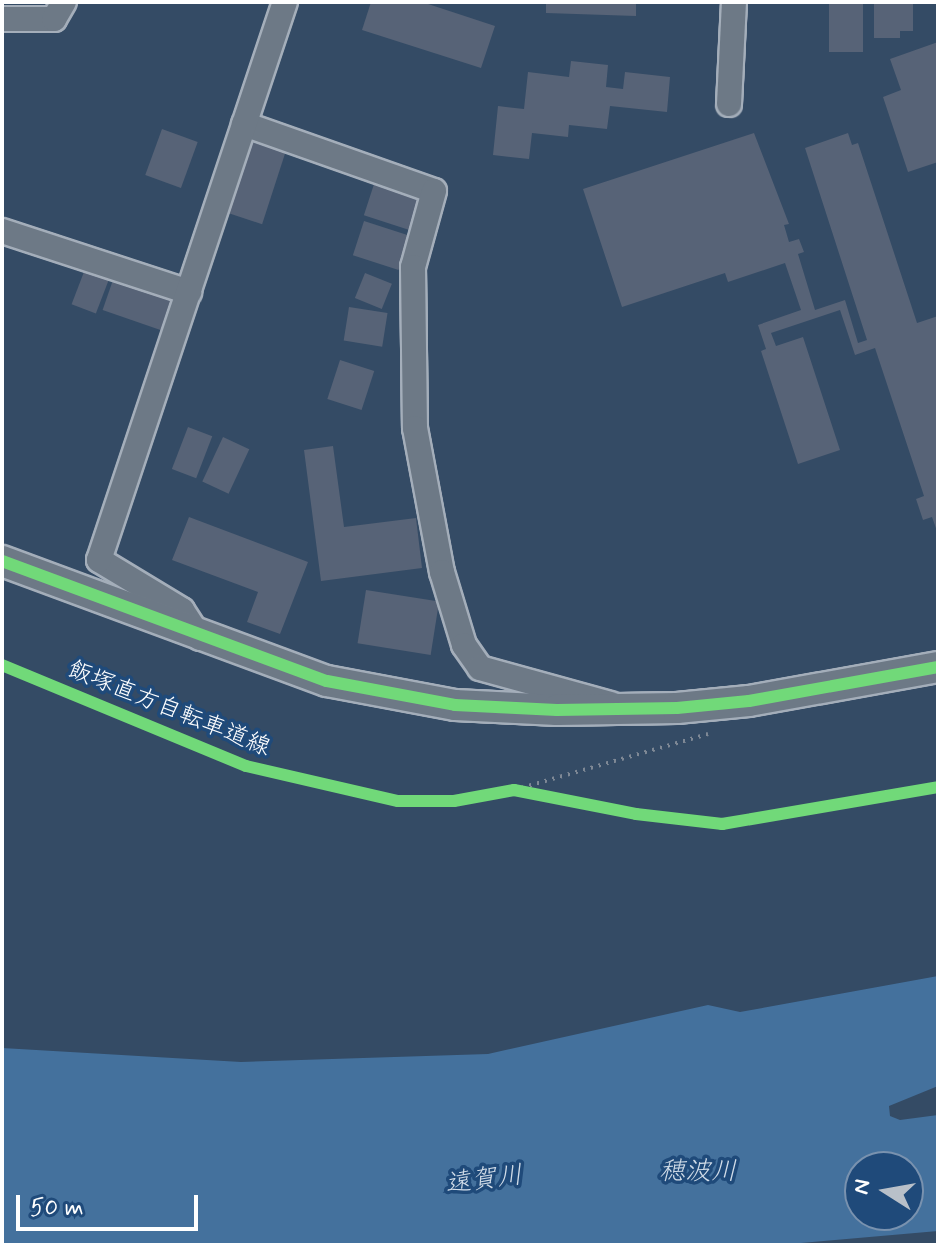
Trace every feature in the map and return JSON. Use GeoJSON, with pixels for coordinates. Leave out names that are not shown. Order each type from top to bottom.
{"type":"FeatureCollection","features":[{"type":"Feature","properties":{"kind":"street"},"geometry":{"type":"LineString","coordinates":[[2,19],[54,19],[64,2]]}},
{"type":"Feature","properties":{"kind":"street"},"geometry":{"type":"LineString","coordinates":[[200,638],[182,610],[99,560],[285,2]]}},
{"type":"Feature","properties":{"kind":"street"},"geometry":{"type":"LineString","coordinates":[[729,104],[734,2]]}},
{"type":"Feature","properties":{"kind":"street"},"geometry":{"type":"LineString","coordinates":[[244,124],[434,191],[413,267],[415,428],[442,572],[464,645],[480,668],[555,685],[624,709]]}},
{"type":"Feature","properties":{"kind":"street"},"geometry":{"type":"LineString","coordinates":[[2,231],[189,292]]}},
{"type":"Feature","properties":{"kind":"street"},"geometry":{"type":"LineString","coordinates":[[2,561],[200,638],[327,681],[455,705],[624,709],[749,701],[938,667]]}},
{"type":"Feature","properties":{"kind":"path"},"geometry":{"type":"LineString","coordinates":[[499,793],[712,732]]}},
{"type":"Feature","properties":{"kind":"path"},"geometry":{"type":"LineString","coordinates":[[514,790],[544,796]]}},
{"type":"Feature","properties":{"kind":"water"},"geometry":{"type":"Polygon","coordinates":[[[938,976],[938,1086],[889,1106],[890,1116],[900,1120],[938,1115],[938,1231],[778,1245],[2,1245],[2,1048],[241,1062],[488,1054],[708,1005],[740,1012],[938,976]]]}},
{"type":"Feature","properties":{"kind":"building"},"geometry":{"type":"Polygon","coordinates":[[[371,2],[422,2],[495,26],[481,68],[362,30],[371,2]]]}},
{"type":"Feature","properties":{"kind":"building"},"geometry":{"type":"Polygon","coordinates":[[[546,2],[636,2],[636,16],[546,13],[546,2]]]}},
{"type":"Feature","properties":{"kind":"building"},"geometry":{"type":"Polygon","coordinates":[[[829,2],[863,2],[863,52],[829,52],[829,2]]]}},
{"type":"Feature","properties":{"kind":"building"},"geometry":{"type":"Polygon","coordinates":[[[874,2],[913,2],[913,31],[900,31],[900,38],[874,38],[874,2]]]}},
{"type":"Feature","properties":{"kind":"building"},"geometry":{"type":"Polygon","coordinates":[[[938,42],[938,162],[908,172],[883,97],[901,90],[890,59],[938,42]]]}},
{"type":"Feature","properties":{"kind":"building"},"geometry":{"type":"Polygon","coordinates":[[[571,61],[608,65],[606,87],[623,89],[625,72],[670,77],[667,112],[610,106],[607,129],[569,125],[568,137],[532,133],[529,159],[493,155],[498,106],[524,109],[528,72],[569,77],[571,61]]]}},
{"type":"Feature","properties":{"kind":"building"},"geometry":{"type":"Polygon","coordinates":[[[162,129],[198,142],[181,188],[145,175],[162,129]]]}},
{"type":"Feature","properties":{"kind":"building"},"geometry":{"type":"Polygon","coordinates":[[[754,133],[789,224],[784,225],[789,242],[799,239],[804,252],[798,254],[815,310],[845,300],[858,343],[867,340],[805,148],[848,133],[852,145],[858,143],[917,323],[938,316],[938,534],[932,517],[923,520],[916,499],[924,496],[875,348],[855,355],[840,310],[771,333],[776,346],[803,337],[840,450],[798,464],[761,351],[766,349],[758,325],[801,310],[785,263],[728,282],[725,273],[622,307],[583,189],[754,133]]]}},
{"type":"Feature","properties":{"kind":"building"},"geometry":{"type":"Polygon","coordinates":[[[252,142],[285,153],[262,224],[229,213],[252,142]]]}},
{"type":"Feature","properties":{"kind":"building"},"geometry":{"type":"Polygon","coordinates":[[[375,181],[424,197],[412,231],[364,215],[375,181]]]}},
{"type":"Feature","properties":{"kind":"building"},"geometry":{"type":"Polygon","coordinates":[[[364,221],[410,236],[399,270],[353,255],[364,221]]]}},
{"type":"Feature","properties":{"kind":"building"},"geometry":{"type":"Polygon","coordinates":[[[87,264],[111,273],[96,313],[72,304],[87,264]]]}},
{"type":"Feature","properties":{"kind":"building"},"geometry":{"type":"Polygon","coordinates":[[[365,273],[392,284],[382,309],[355,298],[365,273]]]}},
{"type":"Feature","properties":{"kind":"building"},"geometry":{"type":"Polygon","coordinates":[[[114,277],[175,298],[164,331],[103,310],[114,277]]]}},
{"type":"Feature","properties":{"kind":"building"},"geometry":{"type":"Polygon","coordinates":[[[349,307],[388,313],[382,347],[344,341],[349,307]]]}},
{"type":"Feature","properties":{"kind":"building"},"geometry":{"type":"Polygon","coordinates":[[[340,360],[374,371],[362,410],[327,399],[340,360]]]}},
{"type":"Feature","properties":{"kind":"building"},"geometry":{"type":"Polygon","coordinates":[[[188,427],[212,436],[196,478],[172,469],[188,427]]]}},
{"type":"Feature","properties":{"kind":"building"},"geometry":{"type":"Polygon","coordinates":[[[223,437],[249,449],[229,494],[202,481],[223,437]]]}},
{"type":"Feature","properties":{"kind":"building"},"geometry":{"type":"Polygon","coordinates":[[[333,446],[344,527],[416,518],[422,568],[321,581],[304,450],[333,446]]]}},
{"type":"Feature","properties":{"kind":"building"},"geometry":{"type":"Polygon","coordinates":[[[189,517],[308,562],[280,634],[247,622],[258,592],[172,560],[189,517]]]}},
{"type":"Feature","properties":{"kind":"building"},"geometry":{"type":"Polygon","coordinates":[[[366,590],[439,602],[431,655],[358,643],[366,590]]]}},
{"type":"Feature","properties":{"kind":"cycle path"},"geometry":{"type":"LineString","coordinates":[[2,561],[327,681],[455,705],[557,710],[677,708],[749,701],[938,667]]}},
{"type":"Feature","properties":{"kind":"cycle path","name":"飯塚直方自転車道線"},"geometry":{"type":"LineString","coordinates":[[2,665],[246,766],[398,801],[454,801],[514,790],[636,814],[722,824],[938,787]]}},
{"type":"Feature","properties":{"kind":"water label","name":"穂波川"},"geometry":{"type":"Point","coordinates":[698,1173]}},
{"type":"Feature","properties":{"kind":"water label","name":"遠賀川"},"geometry":{"type":"Point","coordinates":[484,1181]}}]}
